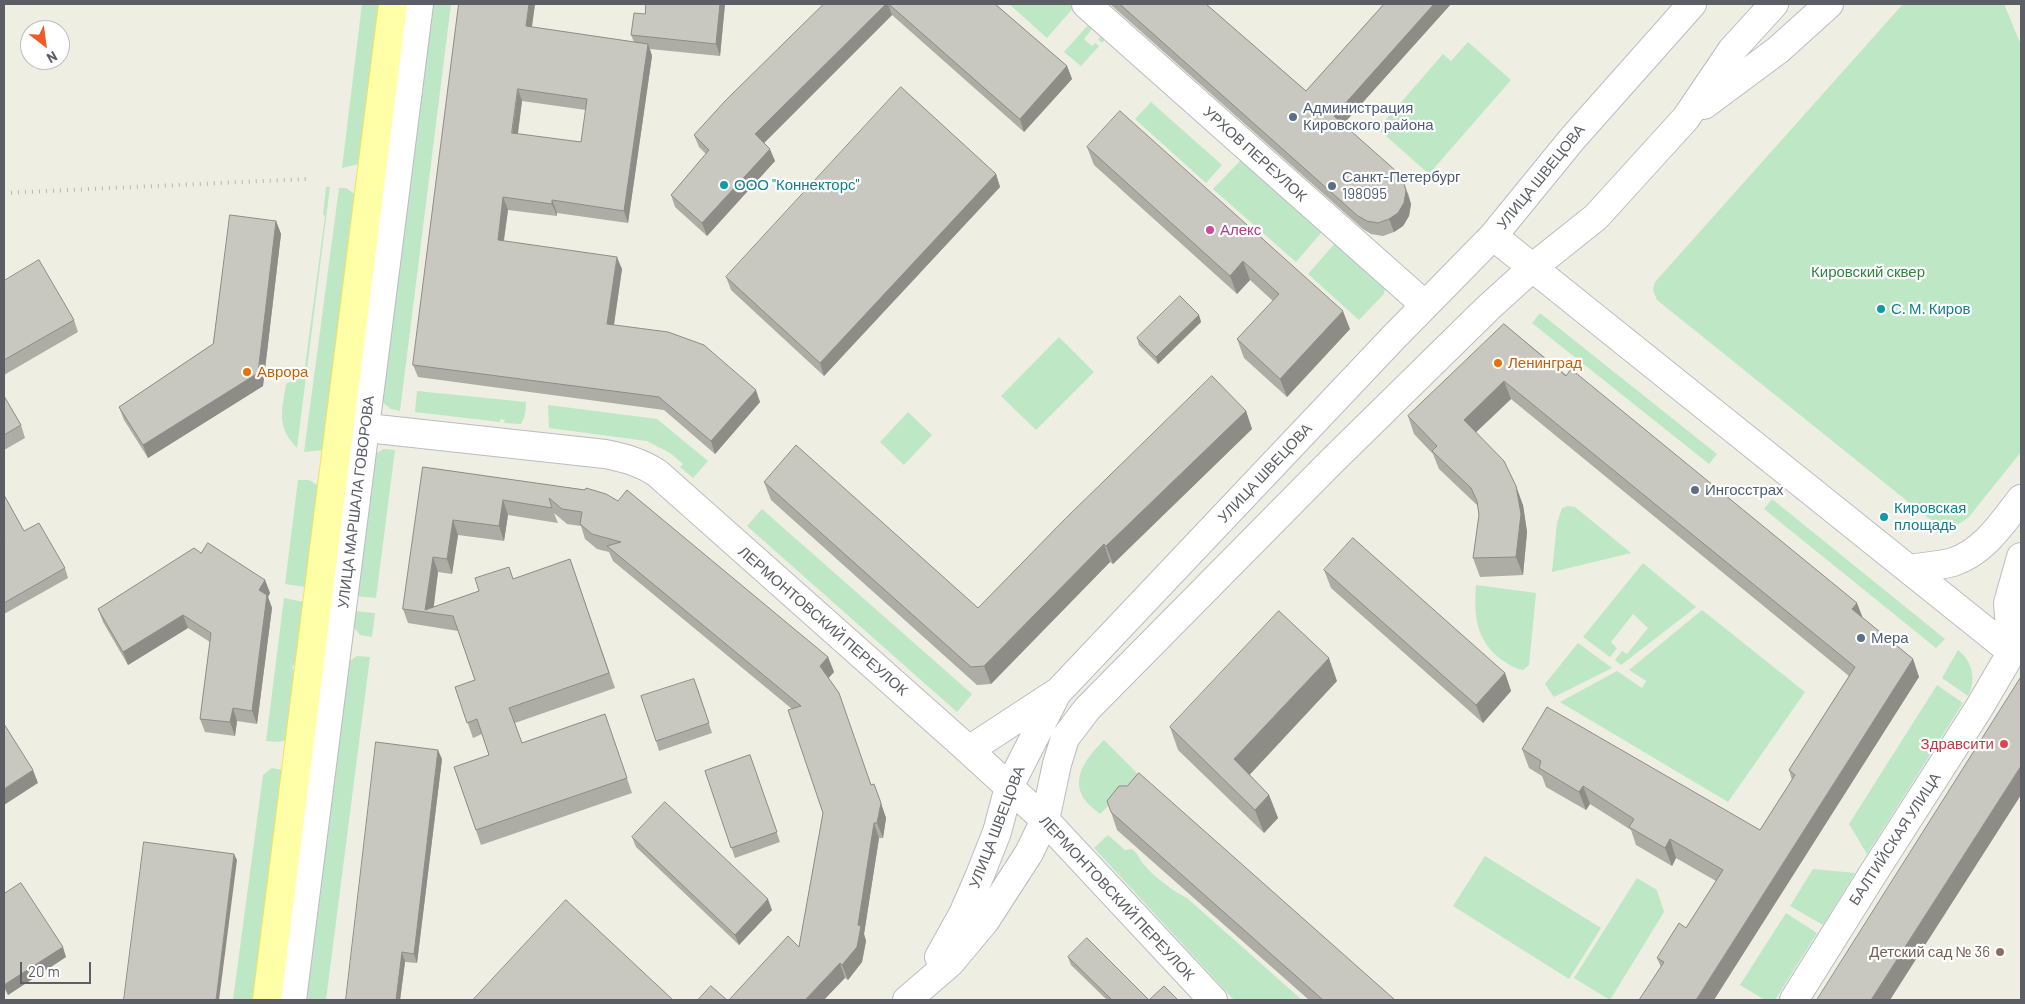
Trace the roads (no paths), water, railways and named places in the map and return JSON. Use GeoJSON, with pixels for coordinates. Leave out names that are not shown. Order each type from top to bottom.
{"type":"FeatureCollection","features":[{"type":"Feature","properties":{"kind":"main road","name":"УЛИЦА МАРШАЛА ГОВОРОВА"},"geometry":{"type":"LineString","coordinates":[[267,1000],[352,427],[393,4]]}},
{"type":"Feature","properties":{"kind":"street","name":"УЛИЦА МАРШАЛА ГОВОРОВА"},"geometry":{"type":"LineString","coordinates":[[292,1000],[352,427],[419,4]]}},
{"type":"Feature","properties":{"kind":"street","name":"УРХОВ ПЕРЕУЛОК"},"geometry":{"type":"LineString","coordinates":[[1086,4],[1425,305]]}},
{"type":"Feature","properties":{"kind":"street","name":"УЛИЦА ШВЕЦОВА"},"geometry":{"type":"LineString","coordinates":[[911,996],[940,956],[963,914],[997,832],[1009,787],[1057,693],[1425,305],[1493,236],[1572,138],[1692,4]]}},
{"type":"Feature","properties":{"kind":"street"},"geometry":{"type":"LineString","coordinates":[[1532,268],[1596,217],[1686,118],[1732,50],[1774,4]]}},
{"type":"Feature","properties":{"kind":"street"},"geometry":{"type":"LineString","coordinates":[[1686,118],[1778,50],[1829,4]]}},
{"type":"Feature","properties":{"kind":"street"},"geometry":{"type":"LineString","coordinates":[[1493,236],[1911,569],[2017,644]]}},
{"type":"Feature","properties":{"kind":"street","name":"УЛИЦА ШВЕЦОВА"},"geometry":{"type":"LineString","coordinates":[[911,996],[950,963],[985,921],[1029,853],[1045,820],[1056,764],[1065,738],[1087,710],[1330,463],[1532,268]]}},
{"type":"Feature","properties":{"kind":"street","name":"ЛЕРМОНТОВСКИЙ ПЕРЕУЛОК"},"geometry":{"type":"LineString","coordinates":[[352,427],[605,454],[627,458],[644,464],[657,473],[969,750],[1045,820],[1213,1000]]}},
{"type":"Feature","properties":{"kind":"street"},"geometry":{"type":"LineString","coordinates":[[1911,569],[1951,563],[1970,556],[1991,536],[2021,499]]}},
{"type":"Feature","properties":{"kind":"street"},"geometry":{"type":"LineString","coordinates":[[2017,644],[2008,603],[2021,557]]}},
{"type":"Feature","properties":{"kind":"street","name":"БАЛТИЙСКАЯ УЛИЦА"},"geometry":{"type":"LineString","coordinates":[[1794,1000],[1979,708],[2017,644]]}},
{"type":"Feature","properties":{"kind":"street"},"geometry":{"type":"LineString","coordinates":[[969,750],[1057,693]]}},
{"type":"Feature","properties":{"kind":"railway"},"geometry":{"type":"LineString","coordinates":[[4,193],[307,179]]}},
{"type":"Feature","properties":{"kind":"place","name":"Администрация Кировского района"},"geometry":{"type":"Point","coordinates":[1293,117]}},
{"type":"Feature","properties":{"kind":"place","name":"ООО \"Коннекторс\""},"geometry":{"type":"Point","coordinates":[724,185]}},
{"type":"Feature","properties":{"kind":"place","name":"Санкт-Петербург 198095"},"geometry":{"type":"Point","coordinates":[1332,186]}},
{"type":"Feature","properties":{"kind":"place","name":"Алекс"},"geometry":{"type":"Point","coordinates":[1210,230]}},
{"type":"Feature","properties":{"kind":"place","name":"С. М. Киров"},"geometry":{"type":"Point","coordinates":[1881,309]}},
{"type":"Feature","properties":{"kind":"place","name":"Ленинград"},"geometry":{"type":"Point","coordinates":[1498,363]}},
{"type":"Feature","properties":{"kind":"place","name":"Аврора"},"geometry":{"type":"Point","coordinates":[247,372]}},
{"type":"Feature","properties":{"kind":"place","name":"Ингосстрах"},"geometry":{"type":"Point","coordinates":[1695,490]}},
{"type":"Feature","properties":{"kind":"place","name":"Кировская площадь"},"geometry":{"type":"Point","coordinates":[1884,517]}},
{"type":"Feature","properties":{"kind":"place","name":"Мера"},"geometry":{"type":"Point","coordinates":[1861,638]}},
{"type":"Feature","properties":{"kind":"place","name":"Здравсити"},"geometry":{"type":"Point","coordinates":[2004,744]}},
{"type":"Feature","properties":{"kind":"place","name":"Детский сад № 36"},"geometry":{"type":"Point","coordinates":[2000,952]}},
{"type":"Feature","properties":{"kind":"park label","name":"Кировский сквер"},"geometry":{"type":"Point","coordinates":[1868,272]}}]}
